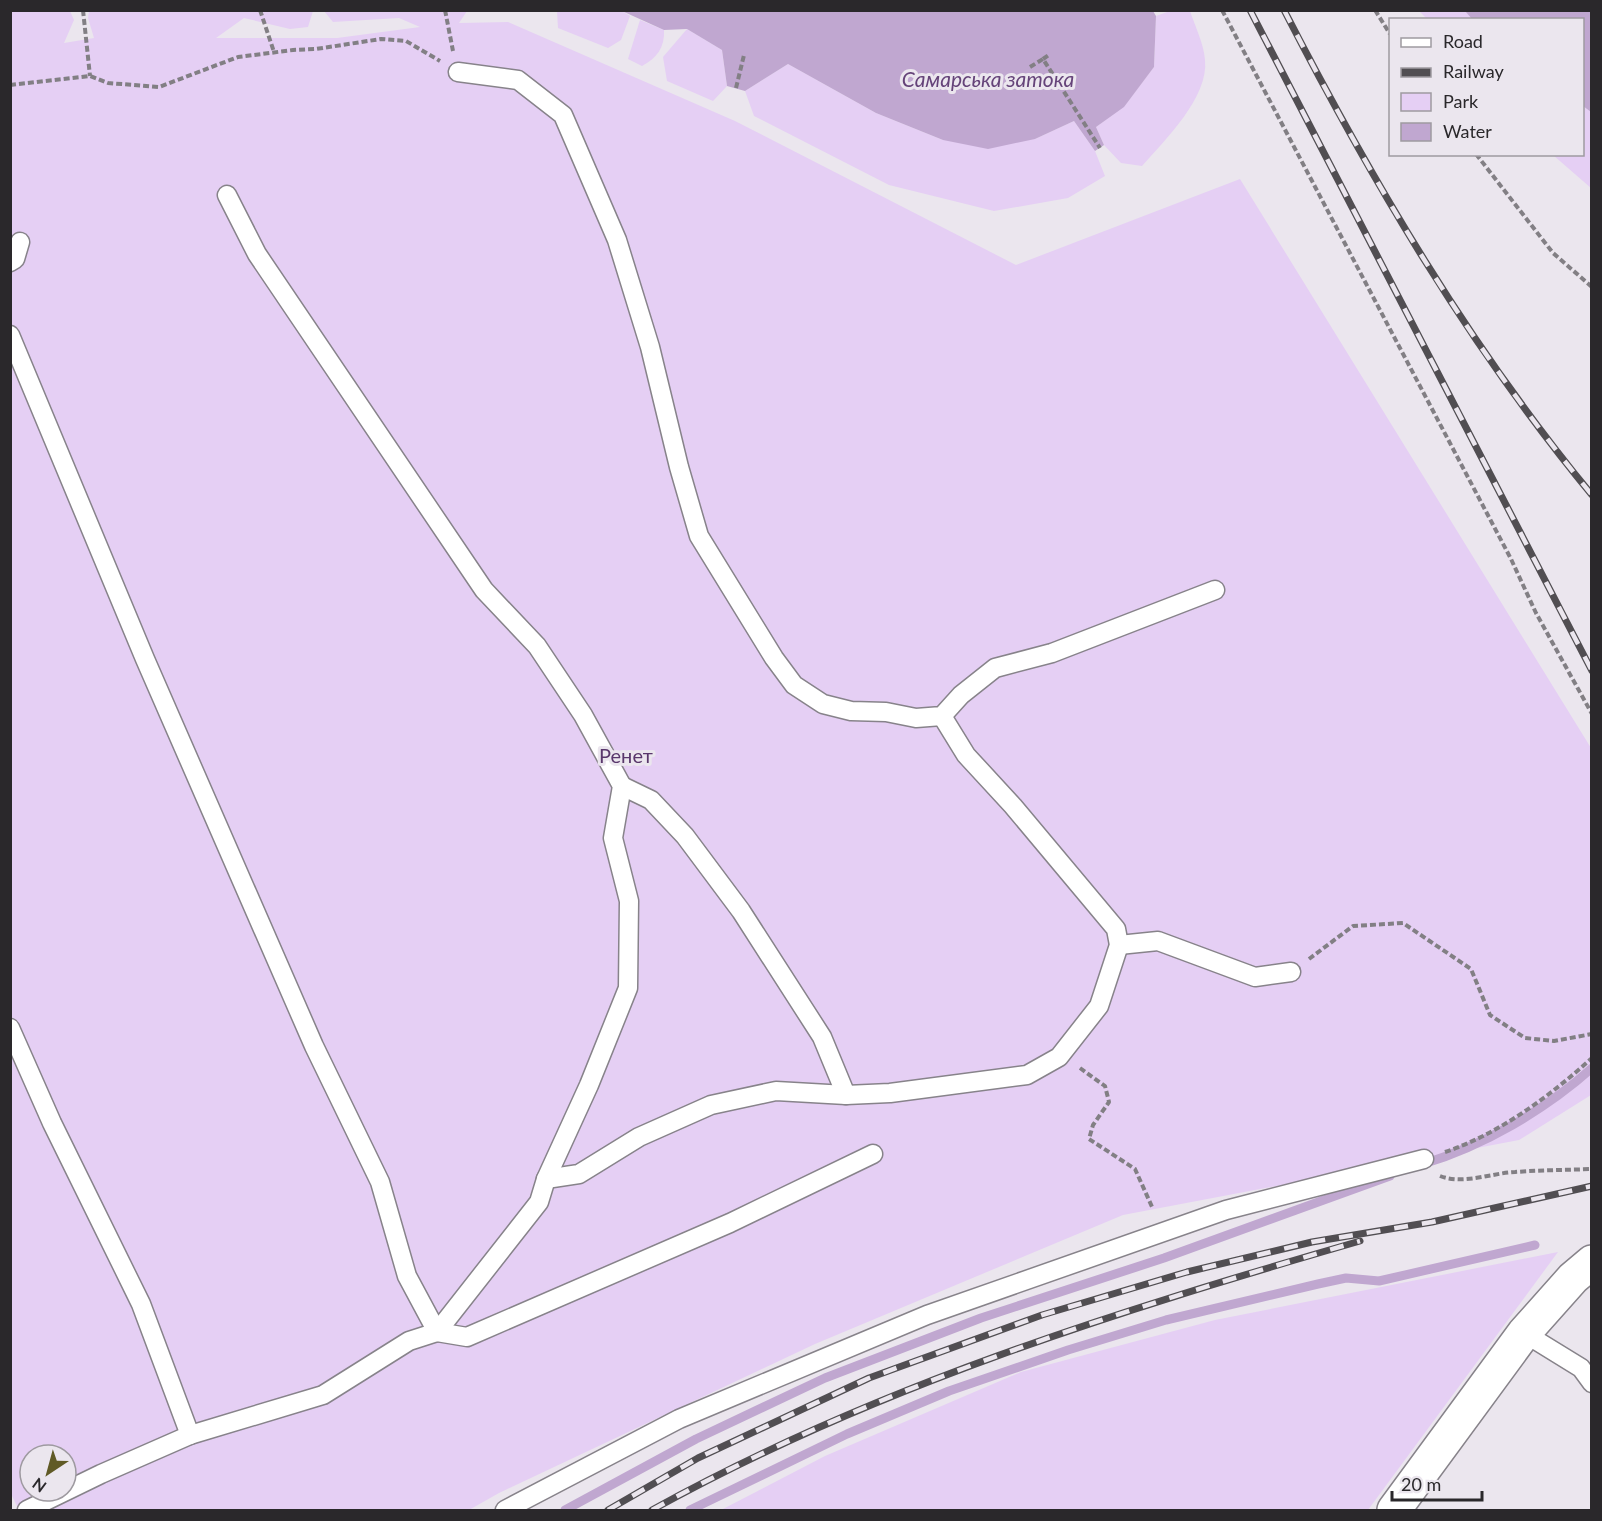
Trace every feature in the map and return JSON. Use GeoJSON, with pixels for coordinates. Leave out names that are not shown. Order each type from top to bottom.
{"type":"FeatureCollection","features":[{"type":"Feature","properties":{"kind":"street"},"geometry":{"type":"LineString","coordinates":[[1394,1510],[1524,1333],[1573,1278],[1592,1262]]}},
{"type":"Feature","properties":{"kind":"lane"},"geometry":{"type":"LineString","coordinates":[[458,72],[518,80],[564,115],[617,240],[650,347],[679,467],[699,537],[780,667],[794,685],[823,704],[851,711],[886,712],[916,718],[942,716],[961,695],[995,668],[1052,653],[1215,590]]}},
{"type":"Feature","properties":{"kind":"lane"},"geometry":{"type":"LineString","coordinates":[[227,195],[256,254],[484,590],[537,646],[583,715],[622,786],[651,800],[685,836],[741,911],[822,1037],[846,1095]]}},
{"type":"Feature","properties":{"kind":"lane"},"geometry":{"type":"LineString","coordinates":[[10,262],[15,259],[20,242]]}},
{"type":"Feature","properties":{"kind":"lane"},"geometry":{"type":"LineString","coordinates":[[10,335],[145,659],[314,1046],[380,1182],[407,1276],[437,1332]]}},
{"type":"Feature","properties":{"kind":"lane"},"geometry":{"type":"LineString","coordinates":[[546,1179],[579,1174],[639,1137],[711,1105],[776,1091],[846,1095],[890,1094],[1027,1075],[1059,1057],[1099,1006],[1119,945],[1116,930],[1013,806],[966,755],[942,716]]}},
{"type":"Feature","properties":{"kind":"lane"},"geometry":{"type":"LineString","coordinates":[[437,1332],[539,1202],[546,1179],[589,1085],[628,988],[629,902],[613,838],[622,786]]}},
{"type":"Feature","properties":{"kind":"lane"},"geometry":{"type":"LineString","coordinates":[[1119,945],[1158,941],[1255,977],[1291,972]]}},
{"type":"Feature","properties":{"kind":"lane"},"geometry":{"type":"LineString","coordinates":[[10,1028],[52,1123],[141,1304],[190,1436]]}},
{"type":"Feature","properties":{"kind":"lane"},"geometry":{"type":"LineString","coordinates":[[27,1510],[101,1474],[190,1436],[323,1395],[409,1341],[437,1332],[467,1337],[730,1223],[873,1154]]}},
{"type":"Feature","properties":{"kind":"lane"},"geometry":{"type":"LineString","coordinates":[[505,1510],[679,1419],[927,1315],[1226,1210],[1424,1159]]}},
{"type":"Feature","properties":{"kind":"lane"},"geometry":{"type":"LineString","coordinates":[[1524,1333],[1581,1368],[1592,1383]]}},
{"type":"Feature","properties":{"kind":"path"},"geometry":{"type":"LineString","coordinates":[[83,10],[90,76]]}},
{"type":"Feature","properties":{"kind":"path"},"geometry":{"type":"LineString","coordinates":[[260,10],[274,52]]}},
{"type":"Feature","properties":{"kind":"path"},"geometry":{"type":"LineString","coordinates":[[445,10],[447,23]]}},
{"type":"Feature","properties":{"kind":"path"},"geometry":{"type":"LineString","coordinates":[[1222,10],[1511,559],[1536,613],[1592,714]]}},
{"type":"Feature","properties":{"kind":"path"},"geometry":{"type":"LineString","coordinates":[[1375,10],[1389,32]]}},
{"type":"Feature","properties":{"kind":"path"},"geometry":{"type":"LineString","coordinates":[[10,85],[90,76],[108,83],[159,87],[237,57],[316,49],[381,39],[406,41],[458,72]]}},
{"type":"Feature","properties":{"kind":"path"},"geometry":{"type":"LineString","coordinates":[[1030,67],[1050,54]]}},
{"type":"Feature","properties":{"kind":"path"},"geometry":{"type":"LineString","coordinates":[[736,88],[744,55]]}},
{"type":"Feature","properties":{"kind":"path"},"geometry":{"type":"LineString","coordinates":[[1043,59],[1100,148]]}},
{"type":"Feature","properties":{"kind":"path"},"geometry":{"type":"LineString","coordinates":[[1478,156],[1553,253],[1592,287]]}},
{"type":"Feature","properties":{"kind":"path"},"geometry":{"type":"LineString","coordinates":[[1291,972],[1353,926],[1403,923],[1471,969],[1490,1015],[1525,1038],[1554,1041],[1592,1034]]}},
{"type":"Feature","properties":{"kind":"path"},"geometry":{"type":"LineString","coordinates":[[1059,1057],[1066,1064],[1084,1068],[1105,1086],[1109,1102],[1092,1125],[1089,1139],[1135,1169],[1163,1231]]}},
{"type":"Feature","properties":{"kind":"path"},"geometry":{"type":"LineString","coordinates":[[1424,1159],[1466,1145],[1516,1116],[1563,1084],[1592,1058]]}},
{"type":"Feature","properties":{"kind":"path"},"geometry":{"type":"LineString","coordinates":[[1438,1175],[1447,1179],[1474,1178],[1514,1172],[1592,1169]]}},
{"type":"Feature","properties":{"kind":"green space","name":"Ренет"},"geometry":{"type":"Polygon","coordinates":[[[11,11],[70,11],[74,20],[64,43],[94,38],[88,18],[89,11],[313,11],[308,27],[290,29],[244,18],[216,38],[337,38],[420,27],[399,18],[333,22],[324,11],[467,11],[459,23],[508,22],[735,121],[1016,265],[1240,179],[1591,748],[1591,1095],[1519,1140],[1123,1215],[815,1344],[499,1493],[469,1510],[19,1510],[11,1494],[11,11]]]}},
{"type":"Feature","properties":{"kind":"green space"},"geometry":{"type":"Polygon","coordinates":[[[557,11],[622,11],[630,16],[621,40],[608,48],[558,28],[557,11]]]}},
{"type":"Feature","properties":{"kind":"green space"},"geometry":{"type":"Polygon","coordinates":[[[1170,11],[1190,11],[1205,60],[1200,89],[1184,117],[1142,166],[1121,163],[1104,145],[1096,127],[1124,106],[1154,67],[1156,16],[1170,11]]]}},
{"type":"Feature","properties":{"kind":"green space"},"geometry":{"type":"Polygon","coordinates":[[[1419,11],[1465,11],[1471,18],[1426,18],[1419,11]]]}},
{"type":"Feature","properties":{"kind":"green space"},"geometry":{"type":"Polygon","coordinates":[[[640,20],[664,30],[663,42],[659,51],[642,66],[628,59],[640,20]]]}},
{"type":"Feature","properties":{"kind":"green space"},"geometry":{"type":"Polygon","coordinates":[[[687,29],[722,50],[727,86],[713,101],[667,81],[663,57],[687,29]]]}},
{"type":"Feature","properties":{"kind":"green space"},"geometry":{"type":"Polygon","coordinates":[[[788,64],[876,113],[943,140],[1035,139],[1074,121],[1095,151],[1105,176],[1068,198],[994,211],[889,185],[754,116],[745,91],[788,64]]]}},
{"type":"Feature","properties":{"kind":"green space"},"geometry":{"type":"Polygon","coordinates":[[[1584,107],[1591,112],[1591,188],[1554,156],[1584,156],[1584,107]]]}},
{"type":"Feature","properties":{"kind":"green space"},"geometry":{"type":"Polygon","coordinates":[[[1558,1252],[1368,1510],[721,1510],[825,1456],[1021,1372],[1215,1320],[1558,1252]]]}},
{"type":"Feature","properties":{"kind":"water","name":"Самарська затока"},"geometry":{"type":"Polygon","coordinates":[[[622,11],[1153,11],[1156,16],[1154,67],[1124,107],[1096,127],[1104,145],[1095,151],[1074,121],[1035,139],[988,149],[943,140],[876,113],[788,64],[745,91],[727,86],[722,50],[687,29],[664,30],[622,11]]]}},
{"type":"Feature","properties":{"kind":"water"},"geometry":{"type":"Polygon","coordinates":[[[1465,11],[1591,11],[1591,112],[1584,107],[1584,18],[1471,18],[1465,11]]]}},
{"type":"Feature","properties":{"kind":"waterway"},"geometry":{"type":"LineString","coordinates":[[1423,1164],[1468,1147],[1512,1125],[1554,1098],[1592,1068]]}},
{"type":"Feature","properties":{"kind":"waterway"},"geometry":{"type":"LineString","coordinates":[[565,1510],[696,1439],[825,1378],[981,1318],[1164,1258],[1390,1176]]}},
{"type":"Feature","properties":{"kind":"waterway"},"geometry":{"type":"LineString","coordinates":[[690,1510],[847,1434],[949,1391],[1068,1350],[1166,1320],[1318,1284],[1346,1278],[1379,1281],[1535,1245]]}},
{"type":"Feature","properties":{"kind":"railway"},"geometry":{"type":"LineString","coordinates":[[1250,10],[1592,671]]}},
{"type":"Feature","properties":{"kind":"railway"},"geometry":{"type":"LineString","coordinates":[[1284,10],[1352,137],[1425,261],[1504,380],[1592,495]]}},
{"type":"Feature","properties":{"kind":"railway"},"geometry":{"type":"LineString","coordinates":[[608,1510],[698,1458],[869,1378],[1042,1315],[1187,1272],[1312,1242],[1432,1222],[1592,1186]]}},
{"type":"Feature","properties":{"kind":"railway"},"geometry":{"type":"LineString","coordinates":[[652,1510],[737,1466],[910,1389],[1087,1325],[1360,1241]]}}]}
